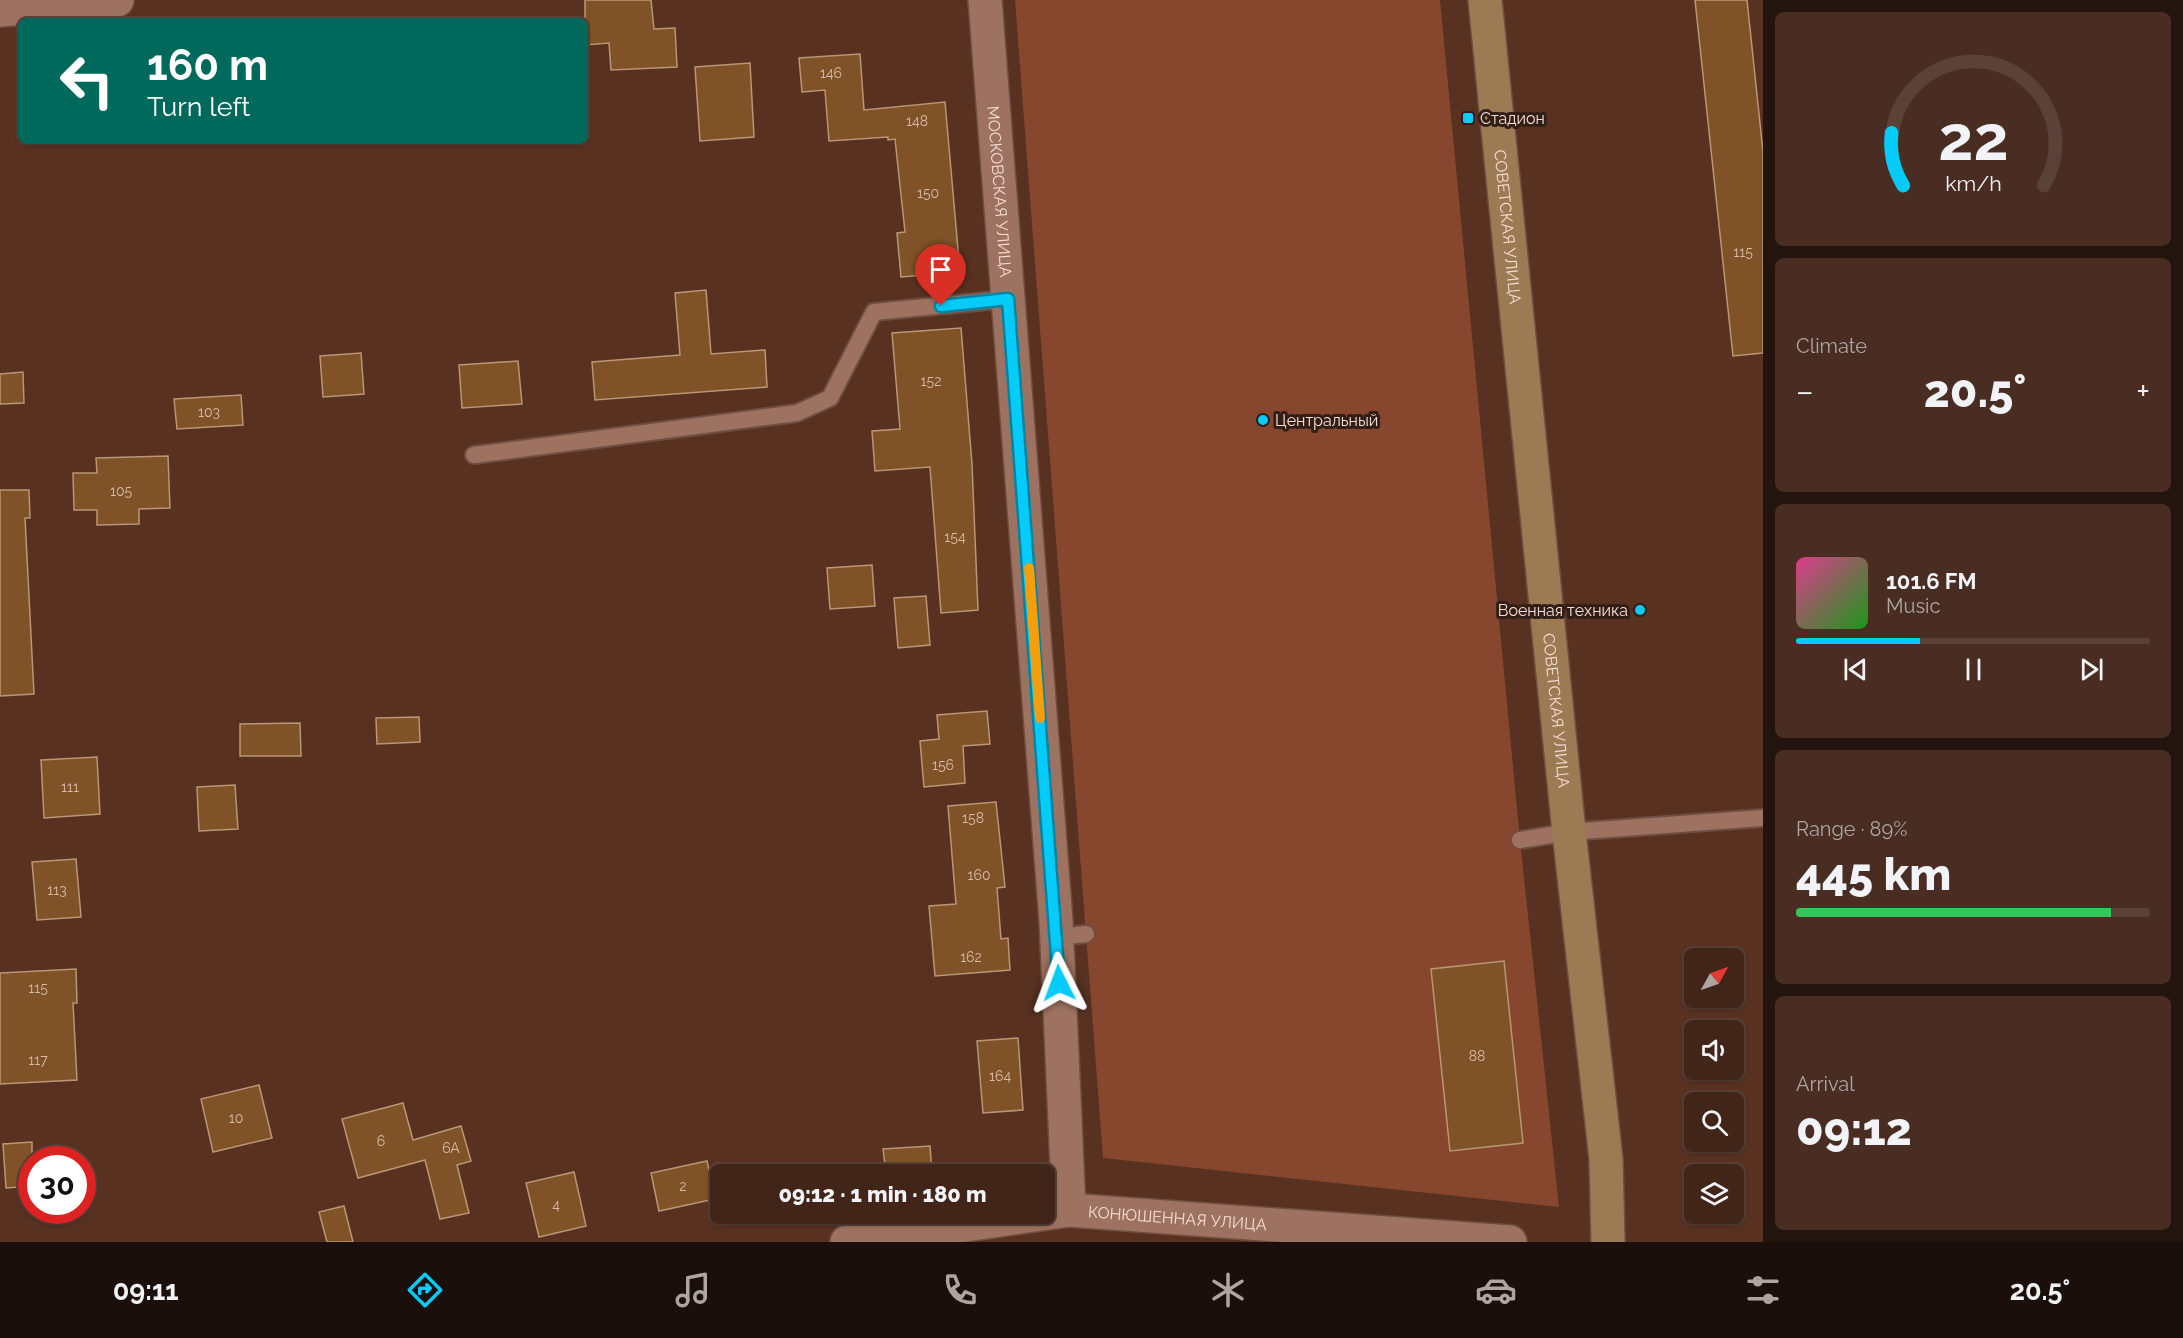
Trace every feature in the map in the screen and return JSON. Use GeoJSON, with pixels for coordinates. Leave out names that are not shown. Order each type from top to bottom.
{"type":"FeatureCollection","features":[{"type":"Feature","properties":{"kind":"main road","name":"СОВЕТСКАЯ УЛИЦА"},"geometry":{"type":"LineString","coordinates":[[1485,0],[1569,832],[1606,1159],[1608,1242]]}},
{"type":"Feature","properties":{"kind":"street"},"geometry":{"type":"LineString","coordinates":[[0,10],[117,0]]}},
{"type":"Feature","properties":{"kind":"street","name":"МОСКОВСКАЯ УЛИЦА"},"geometry":{"type":"LineString","coordinates":[[985,0],[1008,299],[1071,936],[1069,1210]]}},
{"type":"Feature","properties":{"kind":"street","name":"КОНЮШЕННАЯ УЛИЦА"},"geometry":{"type":"LineString","coordinates":[[848,1242],[914,1238],[1069,1210],[1510,1242]]}},
{"type":"Feature","properties":{"kind":"lane"},"geometry":{"type":"LineString","coordinates":[[474,455],[797,413],[830,398],[874,312],[1008,299]]}},
{"type":"Feature","properties":{"kind":"lane"},"geometry":{"type":"LineString","coordinates":[[1520,840],[1569,832],[1763,818]]}},
{"type":"Feature","properties":{"kind":"shaded area","name":"Центральный"},"geometry":{"type":"Polygon","coordinates":[[[1015,0],[1440,0],[1520,840],[1559,1207],[1103,1158],[1015,0]]]}},
{"type":"Feature","properties":{"kind":"building"},"geometry":{"type":"Polygon","coordinates":[[[585,0],[651,0],[654,29],[675,28],[677,67],[611,70],[609,43],[588,45],[588,18],[585,18],[585,0]]]}},
{"type":"Feature","properties":{"kind":"building"},"geometry":{"type":"Polygon","coordinates":[[[1695,0],[1747,0],[1763,152],[1763,353],[1733,356],[1695,0]]]}},
{"type":"Feature","properties":{"kind":"building"},"geometry":{"type":"Polygon","coordinates":[[[860,54],[864,110],[945,102],[960,272],[901,277],[897,233],[905,232],[895,139],[888,140],[888,137],[829,141],[825,90],[802,92],[799,58],[860,54]]]}},
{"type":"Feature","properties":{"kind":"building"},"geometry":{"type":"Polygon","coordinates":[[[750,63],[754,137],[700,141],[695,67],[750,63]]]}},
{"type":"Feature","properties":{"kind":"building"},"geometry":{"type":"Polygon","coordinates":[[[706,290],[711,354],[765,350],[767,387],[595,400],[592,362],[680,355],[675,293],[706,290]]]}},
{"type":"Feature","properties":{"kind":"building"},"geometry":{"type":"Polygon","coordinates":[[[961,328],[972,464],[978,610],[941,613],[930,467],[875,471],[872,431],[900,429],[892,333],[961,328]]]}},
{"type":"Feature","properties":{"kind":"building"},"geometry":{"type":"Polygon","coordinates":[[[361,353],[364,394],[323,397],[320,356],[361,353]]]}},
{"type":"Feature","properties":{"kind":"building"},"geometry":{"type":"Polygon","coordinates":[[[518,361],[522,404],[462,408],[459,365],[518,361]]]}},
{"type":"Feature","properties":{"kind":"building"},"geometry":{"type":"Polygon","coordinates":[[[23,372],[24,403],[0,404],[0,374],[23,372]]]}},
{"type":"Feature","properties":{"kind":"building"},"geometry":{"type":"Polygon","coordinates":[[[241,395],[243,425],[177,429],[174,399],[241,395]]]}},
{"type":"Feature","properties":{"kind":"building"},"geometry":{"type":"Polygon","coordinates":[[[168,456],[170,508],[139,509],[139,524],[97,525],[97,510],[74,510],[73,473],[97,473],[96,458],[168,456]]]}},
{"type":"Feature","properties":{"kind":"building"},"geometry":{"type":"Polygon","coordinates":[[[0,490],[29,490],[30,518],[25,518],[34,694],[0,696],[0,490]]]}},
{"type":"Feature","properties":{"kind":"building"},"geometry":{"type":"Polygon","coordinates":[[[872,565],[875,606],[830,609],[827,568],[872,565]]]}},
{"type":"Feature","properties":{"kind":"building"},"geometry":{"type":"Polygon","coordinates":[[[926,596],[930,645],[898,648],[894,598],[926,596]]]}},
{"type":"Feature","properties":{"kind":"building"},"geometry":{"type":"Polygon","coordinates":[[[987,711],[990,744],[963,746],[965,783],[924,787],[920,741],[939,739],[937,715],[987,711]]]}},
{"type":"Feature","properties":{"kind":"building"},"geometry":{"type":"Polygon","coordinates":[[[419,717],[420,742],[377,744],[376,718],[419,717]]]}},
{"type":"Feature","properties":{"kind":"building"},"geometry":{"type":"Polygon","coordinates":[[[300,723],[301,756],[240,756],[240,724],[300,723]]]}},
{"type":"Feature","properties":{"kind":"building"},"geometry":{"type":"Polygon","coordinates":[[[97,757],[100,814],[44,818],[41,760],[97,757]]]}},
{"type":"Feature","properties":{"kind":"building"},"geometry":{"type":"Polygon","coordinates":[[[235,785],[238,829],[199,831],[197,787],[235,785]]]}},
{"type":"Feature","properties":{"kind":"building"},"geometry":{"type":"Polygon","coordinates":[[[996,802],[1005,887],[997,888],[1001,939],[1008,938],[1010,970],[935,976],[929,906],[956,904],[948,806],[996,802]]]}},
{"type":"Feature","properties":{"kind":"building"},"geometry":{"type":"Polygon","coordinates":[[[76,859],[81,917],[37,920],[32,862],[76,859]]]}},
{"type":"Feature","properties":{"kind":"building"},"geometry":{"type":"Polygon","coordinates":[[[1504,961],[1523,1143],[1450,1151],[1431,969],[1504,961]]]}},
{"type":"Feature","properties":{"kind":"building"},"geometry":{"type":"Polygon","coordinates":[[[76,969],[77,1003],[73,1003],[77,1080],[0,1084],[0,973],[76,969]]]}},
{"type":"Feature","properties":{"kind":"building"},"geometry":{"type":"Polygon","coordinates":[[[1018,1038],[1023,1110],[983,1113],[977,1041],[1018,1038]]]}},
{"type":"Feature","properties":{"kind":"building"},"geometry":{"type":"Polygon","coordinates":[[[259,1085],[272,1138],[213,1152],[201,1099],[259,1085]]]}},
{"type":"Feature","properties":{"kind":"building"},"geometry":{"type":"Polygon","coordinates":[[[403,1103],[413,1140],[461,1126],[471,1161],[457,1165],[469,1213],[440,1219],[425,1160],[358,1178],[342,1119],[403,1103]]]}},
{"type":"Feature","properties":{"kind":"building"},"geometry":{"type":"Polygon","coordinates":[[[32,1142],[32,1146],[18,1146],[18,1187],[6,1188],[3,1144],[32,1142]]]}},
{"type":"Feature","properties":{"kind":"building"},"geometry":{"type":"Polygon","coordinates":[[[930,1146],[931,1164],[885,1164],[883,1149],[930,1146]]]}},
{"type":"Feature","properties":{"kind":"building"},"geometry":{"type":"Polygon","coordinates":[[[707,1161],[710,1175],[710,1200],[659,1211],[651,1173],[707,1161]]]}},
{"type":"Feature","properties":{"kind":"building"},"geometry":{"type":"Polygon","coordinates":[[[574,1172],[586,1226],[539,1237],[526,1183],[574,1172]]]}},
{"type":"Feature","properties":{"kind":"building"},"geometry":{"type":"Polygon","coordinates":[[[344,1206],[353,1242],[327,1242],[319,1212],[344,1206]]]}},
{"type":"Feature","properties":{"kind":"slow traffic"},"geometry":{"type":"LineString","coordinates":[[1029,568],[1040,718]]}},
{"type":"Feature","properties":{"kind":"place","name":"Стадион"},"geometry":{"type":"Point","coordinates":[1468,118]}},
{"type":"Feature","properties":{"kind":"place","name":"Центральный"},"geometry":{"type":"Point","coordinates":[1263,420]}},
{"type":"Feature","properties":{"kind":"place","name":"Военная техника"},"geometry":{"type":"Point","coordinates":[1640,610]}},
{"type":"Feature","properties":{"kind":"route"},"geometry":{"type":"LineString","coordinates":[[941,306],[1008,299],[1059,983]]}}]}
